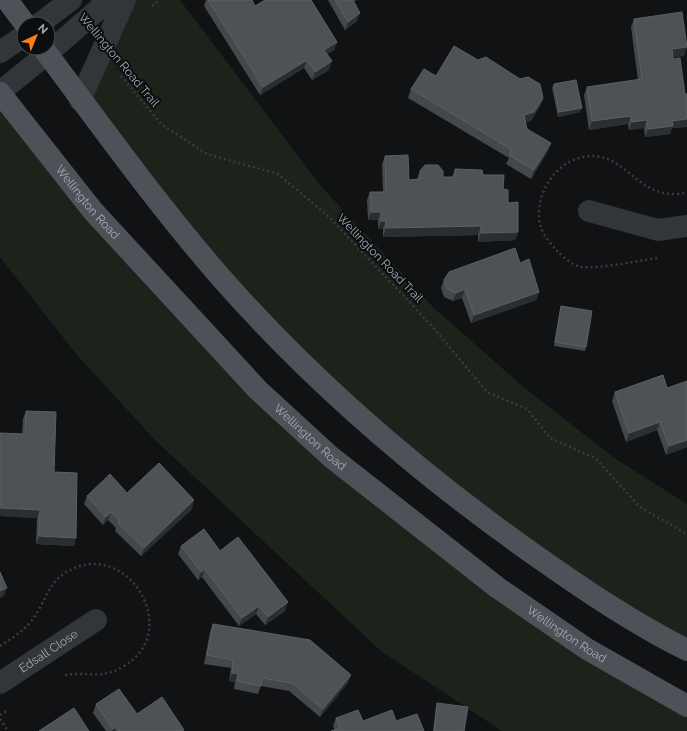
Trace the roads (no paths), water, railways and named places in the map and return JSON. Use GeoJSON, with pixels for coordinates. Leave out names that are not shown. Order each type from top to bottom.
{"type":"FeatureCollection","features":[{"type":"Feature","properties":{"kind":"main road"},"geometry":{"type":"LineString","coordinates":[[7,0],[19,16]]}},
{"type":"Feature","properties":{"kind":"main road"},"geometry":{"type":"LineString","coordinates":[[49,56],[80,100],[224,280],[309,371],[395,446],[482,518],[582,588],[687,650]]}},
{"type":"Feature","properties":{"kind":"main road","name":"Wellington Road"},"geometry":{"type":"LineString","coordinates":[[0,93],[93,211],[170,296],[258,390],[331,457],[498,588],[587,649],[687,706]]}},
{"type":"Feature","properties":{"kind":"street"},"geometry":{"type":"LineString","coordinates":[[50,16],[71,0]]}},
{"type":"Feature","properties":{"kind":"street"},"geometry":{"type":"LineString","coordinates":[[56,42],[109,0]]}},
{"type":"Feature","properties":{"kind":"street"},"geometry":{"type":"LineString","coordinates":[[80,100],[125,0]]}},
{"type":"Feature","properties":{"kind":"street"},"geometry":{"type":"LineString","coordinates":[[0,52],[16,41]]}},
{"type":"Feature","properties":{"kind":"street"},"geometry":{"type":"LineString","coordinates":[[0,93],[40,56]]}},
{"type":"Feature","properties":{"kind":"street"},"geometry":{"type":"LineString","coordinates":[[589,211],[658,230],[687,226]]}},
{"type":"Feature","properties":{"kind":"street","name":"Edsall Close"},"geometry":{"type":"LineString","coordinates":[[0,684],[96,620]]}}]}
